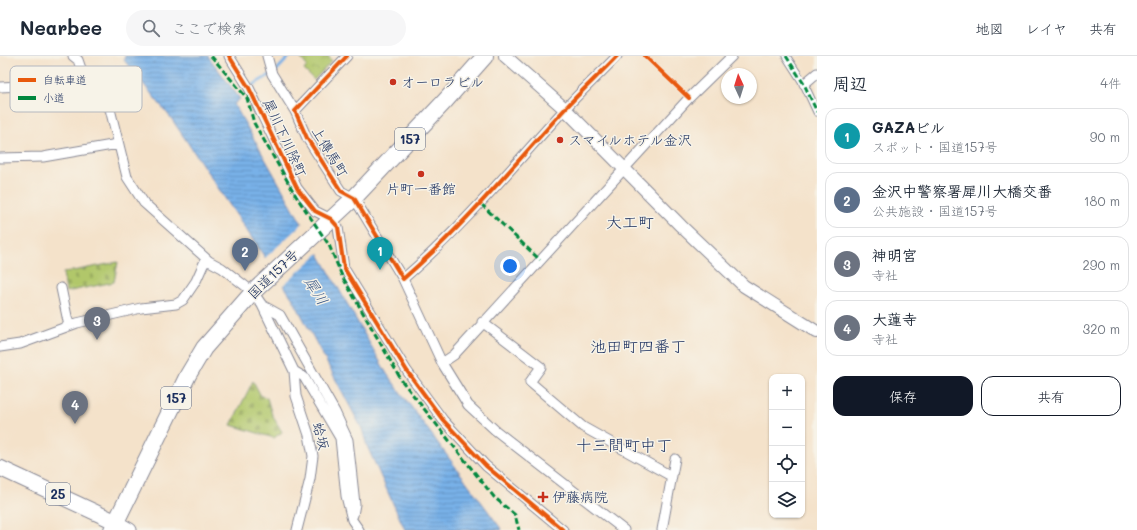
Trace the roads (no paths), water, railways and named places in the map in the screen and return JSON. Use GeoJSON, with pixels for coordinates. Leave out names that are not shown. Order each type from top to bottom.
{"type":"FeatureCollection","features":[{"type":"Feature","properties":{"kind":"highway","name":"国道157号"},"geometry":{"type":"LineString","coordinates":[[114,526],[188,375],[204,348],[258,295],[328,222],[354,198],[485,56]]}},
{"type":"Feature","properties":{"kind":"main road","name":"25"},"geometry":{"type":"LineString","coordinates":[[0,468],[114,526]]}},
{"type":"Feature","properties":{"kind":"main road"},"geometry":{"type":"LineString","coordinates":[[114,526],[130,530]]}},
{"type":"Feature","properties":{"kind":"street"},"geometry":{"type":"LineString","coordinates":[[73,56],[78,60],[80,66]]}},
{"type":"Feature","properties":{"kind":"street","name":"犀川下川除町"},"geometry":{"type":"LineString","coordinates":[[228,56],[249,88],[296,188],[315,211],[328,222]]}},
{"type":"Feature","properties":{"kind":"street","name":"上傳馬町"},"geometry":{"type":"LineString","coordinates":[[267,56],[272,74],[295,111],[307,138],[341,190],[354,198]]}},
{"type":"Feature","properties":{"kind":"street"},"geometry":{"type":"LineString","coordinates":[[295,111],[346,56]]}},
{"type":"Feature","properties":{"kind":"street"},"geometry":{"type":"LineString","coordinates":[[505,56],[564,109],[744,286],[817,332]]}},
{"type":"Feature","properties":{"kind":"street"},"geometry":{"type":"LineString","coordinates":[[403,279],[436,251],[481,204],[564,109],[617,56]]}},
{"type":"Feature","properties":{"kind":"street"},"geometry":{"type":"LineString","coordinates":[[442,363],[454,355],[482,322],[689,98],[732,56]]}},
{"type":"Feature","properties":{"kind":"street"},"geometry":{"type":"LineString","coordinates":[[786,56],[804,84],[817,112]]}},
{"type":"Feature","properties":{"kind":"street"},"geometry":{"type":"LineString","coordinates":[[804,84],[817,74]]}},
{"type":"Feature","properties":{"kind":"street"},"geometry":{"type":"LineString","coordinates":[[0,86],[10,86]]}},
{"type":"Feature","properties":{"kind":"street"},"geometry":{"type":"LineString","coordinates":[[111,112],[127,177],[144,203],[183,240],[209,261],[222,268],[258,295],[280,315],[335,412],[348,440],[355,504],[352,520]]}},
{"type":"Feature","properties":{"kind":"street"},"geometry":{"type":"LineString","coordinates":[[0,158],[43,157],[118,144]]}},
{"type":"Feature","properties":{"kind":"street"},"geometry":{"type":"LineString","coordinates":[[354,198],[403,279],[442,363],[468,405],[495,430],[624,530]]}},
{"type":"Feature","properties":{"kind":"street"},"geometry":{"type":"LineString","coordinates":[[328,222],[338,227],[344,268],[407,371],[443,420],[486,466],[563,530]]}},
{"type":"Feature","properties":{"kind":"street"},"geometry":{"type":"LineString","coordinates":[[0,347],[20,344],[69,326],[122,312],[176,304],[183,300],[196,281],[204,263],[209,261]]}},
{"type":"Feature","properties":{"kind":"street"},"geometry":{"type":"LineString","coordinates":[[61,288],[69,326]]}},
{"type":"Feature","properties":{"kind":"street"},"geometry":{"type":"LineString","coordinates":[[258,295],[294,371],[304,377],[340,438],[346,496],[352,520],[359,530]]}},
{"type":"Feature","properties":{"kind":"street"},"geometry":{"type":"LineString","coordinates":[[482,322],[541,367],[530,382],[583,427],[671,476]]}},
{"type":"Feature","properties":{"kind":"street","name":"蛤坂"},"geometry":{"type":"LineString","coordinates":[[294,371],[296,396],[309,435],[313,456],[310,479],[297,530]]}},
{"type":"Feature","properties":{"kind":"street"},"geometry":{"type":"LineString","coordinates":[[662,530],[674,459]]}},
{"type":"Feature","properties":{"kind":"water","name":"犀川"},"geometry":{"type":"Polygon","coordinates":[[[125,56],[208,56],[240,99],[234,104],[387,374],[502,530],[405,530],[367,446],[362,429],[293,299],[171,118],[142,82],[142,66],[129,66],[124,60],[125,56]]]}},
{"type":"Feature","properties":{"kind":"waterway"},"geometry":{"type":"LineString","coordinates":[[276,71],[290,56]]}},
{"type":"Feature","properties":{"kind":"waterway"},"geometry":{"type":"LineString","coordinates":[[253,85],[270,75]]}},
{"type":"Feature","properties":{"kind":"place","name":"オーロラビル"},"geometry":{"type":"Point","coordinates":[393,82]}},
{"type":"Feature","properties":{"kind":"place","name":"スマイルホテル金沢"},"geometry":{"type":"Point","coordinates":[560,140]}},
{"type":"Feature","properties":{"kind":"place","name":"片町一番館"},"geometry":{"type":"Point","coordinates":[421,174]}},
{"type":"Feature","properties":{"kind":"place","name":"GAZAビル"},"geometry":{"type":"Point","coordinates":[380,270]}},
{"type":"Feature","properties":{"kind":"place","name":"金沢中警察署犀川大橋交番"},"geometry":{"type":"Point","coordinates":[245,271]}},
{"type":"Feature","properties":{"kind":"place","name":"神明宮"},"geometry":{"type":"Point","coordinates":[97,340]}},
{"type":"Feature","properties":{"kind":"place","name":"大蓮寺"},"geometry":{"type":"Point","coordinates":[75,424]}},
{"type":"Feature","properties":{"kind":"place","name":"伊藤病院"},"geometry":{"type":"Point","coordinates":[543,497]}},
{"type":"Feature","properties":{"kind":"district","name":"大工町"},"geometry":{"type":"Point","coordinates":[630,222]}},
{"type":"Feature","properties":{"kind":"district","name":"池田町四番丁"},"geometry":{"type":"Point","coordinates":[638,346]}},
{"type":"Feature","properties":{"kind":"district","name":"十三間町中丁"},"geometry":{"type":"Point","coordinates":[624,445]}}]}
